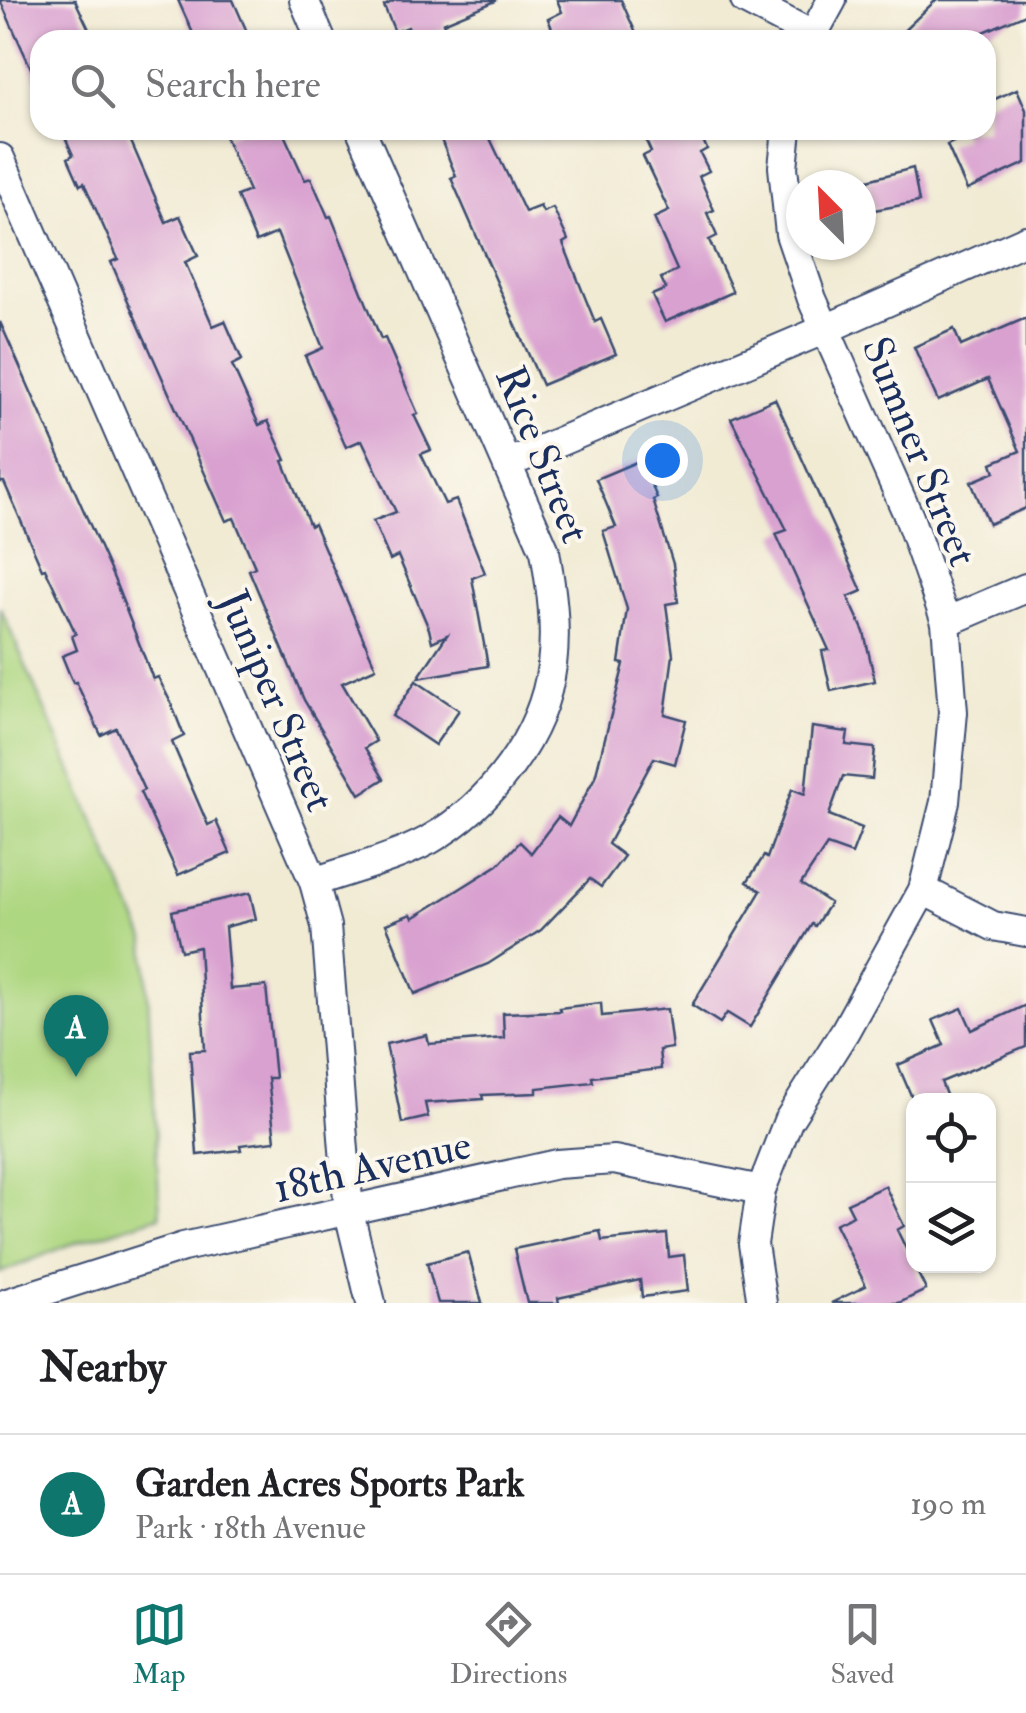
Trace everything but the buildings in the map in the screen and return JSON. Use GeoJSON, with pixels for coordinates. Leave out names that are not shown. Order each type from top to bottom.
{"type":"FeatureCollection","features":[{"type":"Feature","properties":{"kind":"street"},"geometry":{"type":"LineString","coordinates":[[304,0],[318,30]]}},
{"type":"Feature","properties":{"kind":"street"},"geometry":{"type":"LineString","coordinates":[[745,0],[797,30]]}},
{"type":"Feature","properties":{"kind":"street"},"geometry":{"type":"LineString","coordinates":[[815,30],[832,0]]}},
{"type":"Feature","properties":{"kind":"street","name":"Rice Street"},"geometry":{"type":"LineString","coordinates":[[314,882],[426,841],[472,810],[509,769],[536,720],[552,666],[552,593],[545,551],[365,140]]}},
{"type":"Feature","properties":{"kind":"street","name":"Sumner Street"},"geometry":{"type":"LineString","coordinates":[[762,1303],[754,1244],[761,1190],[788,1121],[845,1031],[922,890],[944,802],[951,730],[946,622],[909,517],[812,299],[790,234],[783,167],[785,140]]}},
{"type":"Feature","properties":{"kind":"street","name":"Juniper Street"},"geometry":{"type":"LineString","coordinates":[[0,158],[314,882],[326,926],[349,1212],[371,1303]]}},
{"type":"Feature","properties":{"kind":"street"},"geometry":{"type":"LineString","coordinates":[[509,462],[1026,240]]}},
{"type":"Feature","properties":{"kind":"street"},"geometry":{"type":"LineString","coordinates":[[946,622],[1026,588]]}},
{"type":"Feature","properties":{"kind":"street"},"geometry":{"type":"LineString","coordinates":[[922,890],[994,926],[1026,932]]}},
{"type":"Feature","properties":{"kind":"street","name":"18th Avenue"},"geometry":{"type":"LineString","coordinates":[[7,1303],[183,1248],[557,1164],[614,1160],[761,1190]]}},
{"type":"Feature","properties":{"kind":"green space"},"geometry":{"type":"Polygon","coordinates":[[[0,607],[145,939],[160,1216],[66,1246],[0,1273],[0,607]]]}},
{"type":"Feature","properties":{"kind":"place","name":"Garden Acres Sports Park"},"geometry":{"type":"Point","coordinates":[76,1077]}}]}
